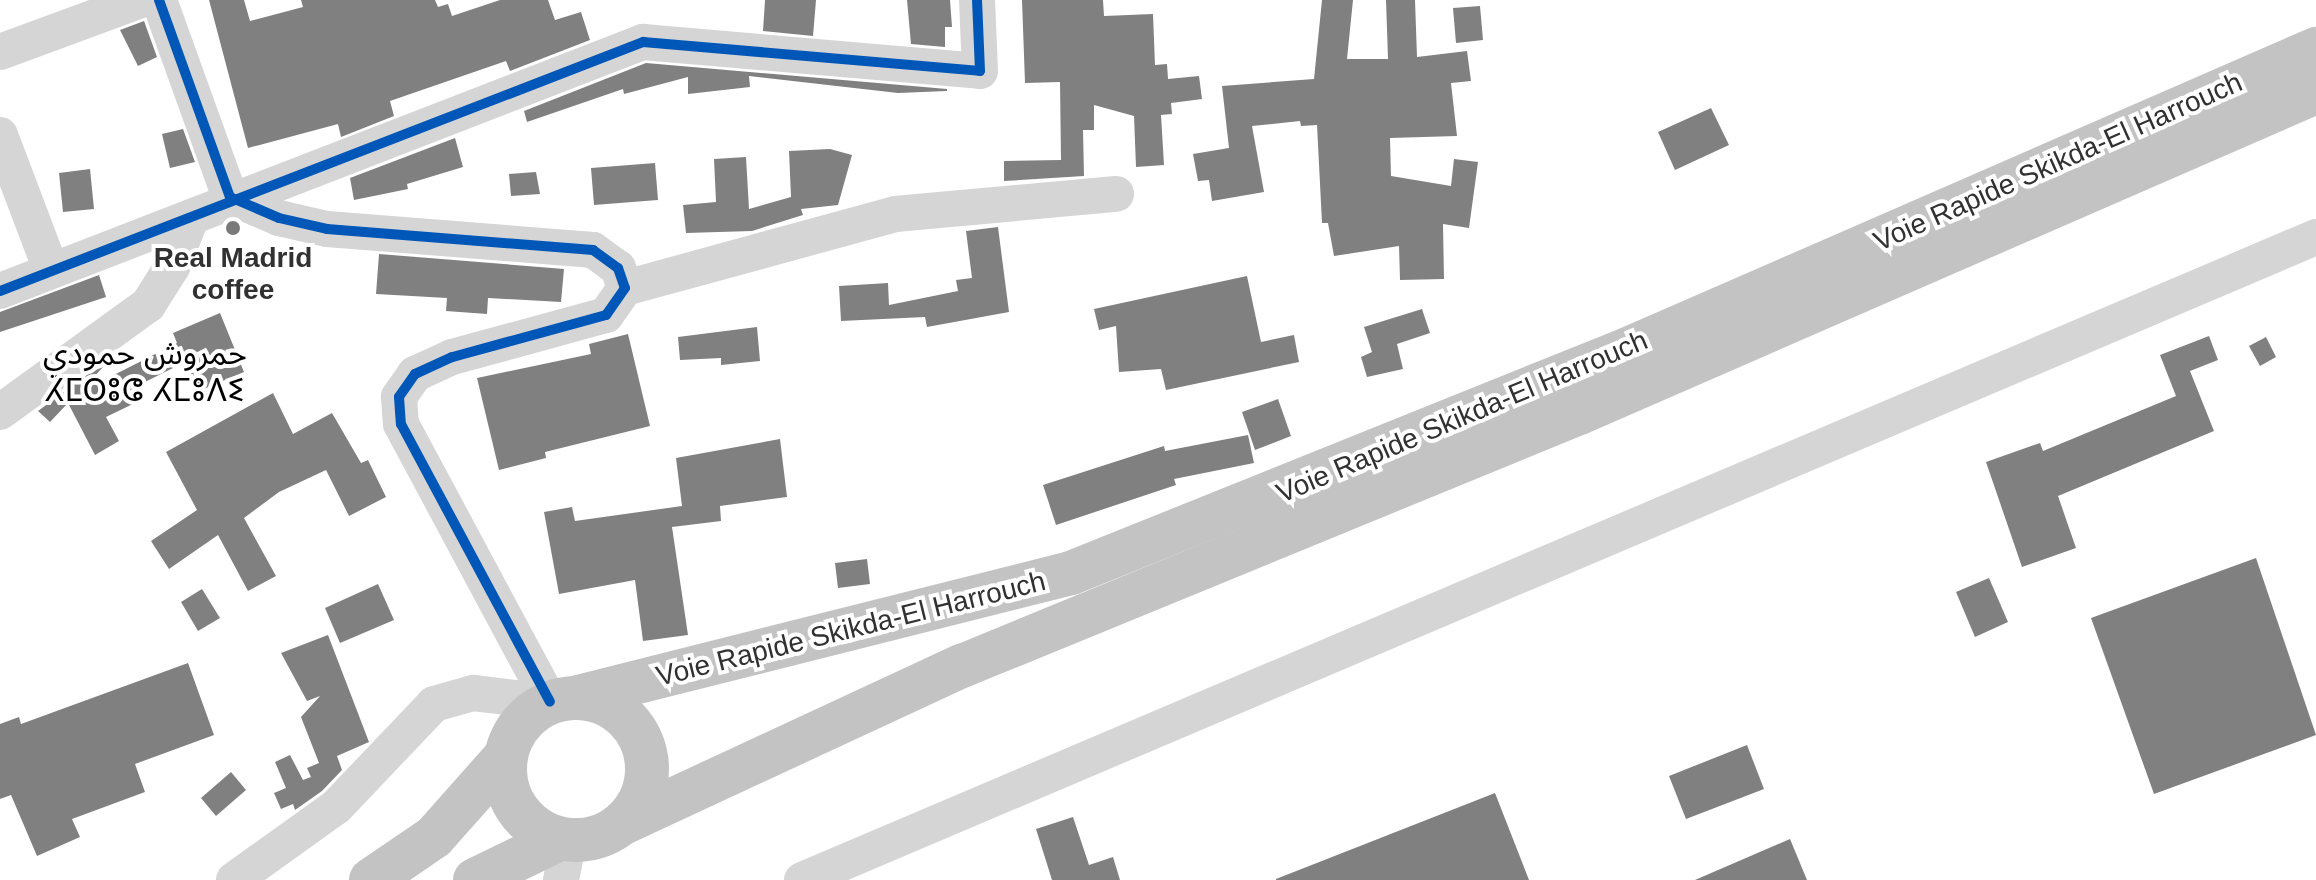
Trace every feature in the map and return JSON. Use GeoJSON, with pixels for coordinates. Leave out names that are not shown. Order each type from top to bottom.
{"type":"FeatureCollection","features":[{"type":"Feature","properties":{"kind":"highway","name":"Voie Rapide Skikda-El Harrouch"},"geometry":{"type":"LineString","coordinates":[[371,880],[434,837],[505,757],[513,734],[564,700],[1071,573],[1614,354],[2316,49]]}},
{"type":"Feature","properties":{"kind":"highway","name":"Voie Rapide Skikda-El Harrouch"},"geometry":{"type":"LineString","coordinates":[[499,876],[563,853],[962,666],[1579,413],[2316,92]]}},
{"type":"Feature","properties":{"kind":"highway"},"geometry":{"type":"LineString","coordinates":[[564,700],[606,704],[629,720],[643,745],[644,787],[623,823]]}},
{"type":"Feature","properties":{"kind":"highway"},"geometry":{"type":"LineString","coordinates":[[505,757],[506,784],[516,808],[563,853]]}},
{"type":"Feature","properties":{"kind":"street"},"geometry":{"type":"LineString","coordinates":[[0,52],[141,0]]}},
{"type":"Feature","properties":{"kind":"street"},"geometry":{"type":"LineString","coordinates":[[159,0],[230,197],[279,218],[327,229],[593,250],[618,268],[625,288]]}},
{"type":"Feature","properties":{"kind":"street"},"geometry":{"type":"LineString","coordinates":[[0,291],[191,218],[230,197],[643,42],[980,71],[977,0]]}},
{"type":"Feature","properties":{"kind":"street"},"geometry":{"type":"LineString","coordinates":[[0,135],[51,270]]}},
{"type":"Feature","properties":{"kind":"street"},"geometry":{"type":"LineString","coordinates":[[564,700],[401,424],[399,397],[415,374],[452,357],[599,319],[612,309],[625,288],[895,214],[1116,194]]}},
{"type":"Feature","properties":{"kind":"street"},"geometry":{"type":"LineString","coordinates":[[0,412],[148,305],[172,267],[191,218]]}},
{"type":"Feature","properties":{"kind":"street"},"geometry":{"type":"LineString","coordinates":[[802,880],[2316,237]]}},
{"type":"Feature","properties":{"kind":"street"},"geometry":{"type":"LineString","coordinates":[[234,880],[336,807],[434,704],[473,693],[564,700]]}},
{"type":"Feature","properties":{"kind":"building"},"geometry":{"type":"Polygon","coordinates":[[[209,0],[244,0],[250,21],[303,7],[301,0],[435,0],[438,7],[448,4],[452,16],[500,0],[548,0],[555,20],[581,12],[590,40],[510,71],[506,61],[390,101],[394,116],[341,137],[338,124],[248,148],[209,0]]]}},
{"type":"Feature","properties":{"kind":"building"},"geometry":{"type":"Polygon","coordinates":[[[765,0],[816,0],[813,36],[763,31],[765,0]]]}},
{"type":"Feature","properties":{"kind":"building"},"geometry":{"type":"Polygon","coordinates":[[[907,0],[950,0],[952,27],[945,27],[945,47],[911,44],[907,0]]]}},
{"type":"Feature","properties":{"kind":"building"},"geometry":{"type":"Polygon","coordinates":[[[1022,0],[1103,0],[1104,16],[1153,14],[1155,65],[1167,64],[1168,79],[1199,76],[1202,99],[1171,103],[1172,114],[1161,115],[1164,165],[1136,167],[1134,116],[1094,105],[1094,130],[1083,130],[1084,176],[1004,181],[1004,161],[1061,160],[1060,82],[1025,83],[1022,0]]]}},
{"type":"Feature","properties":{"kind":"building"},"geometry":{"type":"Polygon","coordinates":[[[1322,0],[1353,0],[1347,59],[1388,59],[1386,0],[1415,0],[1417,57],[1467,51],[1471,81],[1451,83],[1457,136],[1390,138],[1391,176],[1451,186],[1454,159],[1478,162],[1469,228],[1443,224],[1444,279],[1400,280],[1399,246],[1334,256],[1328,223],[1322,223],[1317,125],[1301,126],[1300,121],[1252,126],[1264,192],[1212,201],[1209,180],[1198,181],[1193,154],[1229,148],[1222,86],[1314,79],[1322,0]]]}},
{"type":"Feature","properties":{"kind":"building"},"geometry":{"type":"Polygon","coordinates":[[[1480,6],[1483,40],[1456,43],[1453,8],[1480,6]]]}},
{"type":"Feature","properties":{"kind":"building"},"geometry":{"type":"Polygon","coordinates":[[[144,21],[157,57],[138,66],[120,30],[144,21]]]}},
{"type":"Feature","properties":{"kind":"building"},"geometry":{"type":"Polygon","coordinates":[[[646,63],[947,91],[898,93],[749,76],[750,87],[688,94],[688,77],[624,94],[623,89],[527,122],[524,111],[646,63]]]}},
{"type":"Feature","properties":{"kind":"building"},"geometry":{"type":"Polygon","coordinates":[[[1711,108],[1729,145],[1675,170],[1658,132],[1711,108]]]}},
{"type":"Feature","properties":{"kind":"building"},"geometry":{"type":"Polygon","coordinates":[[[183,129],[195,162],[170,168],[162,134],[183,129]]]}},
{"type":"Feature","properties":{"kind":"building"},"geometry":{"type":"Polygon","coordinates":[[[455,138],[463,167],[407,184],[408,189],[354,200],[350,178],[455,138]]]}},
{"type":"Feature","properties":{"kind":"building"},"geometry":{"type":"Polygon","coordinates":[[[830,149],[852,155],[838,205],[801,209],[803,215],[752,231],[686,233],[683,205],[716,202],[714,159],[746,157],[749,209],[791,197],[789,151],[830,149]]]}},
{"type":"Feature","properties":{"kind":"building"},"geometry":{"type":"Polygon","coordinates":[[[655,163],[658,200],[594,205],[591,168],[655,163]]]}},
{"type":"Feature","properties":{"kind":"building"},"geometry":{"type":"Polygon","coordinates":[[[90,169],[94,209],[63,212],[59,173],[90,169]]]}},
{"type":"Feature","properties":{"kind":"building"},"geometry":{"type":"Polygon","coordinates":[[[536,172],[540,194],[511,196],[509,174],[536,172]]]}},
{"type":"Feature","properties":{"kind":"building"},"geometry":{"type":"Polygon","coordinates":[[[998,227],[1009,312],[927,327],[925,317],[841,321],[839,286],[888,283],[889,305],[958,291],[956,280],[972,278],[966,231],[998,227]]]}},
{"type":"Feature","properties":{"kind":"building"},"geometry":{"type":"Polygon","coordinates":[[[379,254],[564,269],[561,302],[488,298],[487,314],[446,311],[447,298],[376,294],[379,254]]]}},
{"type":"Feature","properties":{"kind":"building"},"geometry":{"type":"Polygon","coordinates":[[[99,275],[106,297],[0,332],[0,312],[99,275]]]}},
{"type":"Feature","properties":{"kind":"building"},"geometry":{"type":"Polygon","coordinates":[[[1247,276],[1261,342],[1294,335],[1299,362],[1166,390],[1161,369],[1119,372],[1116,326],[1099,330],[1094,309],[1247,276]]]}},
{"type":"Feature","properties":{"kind":"building"},"geometry":{"type":"Polygon","coordinates":[[[1422,309],[1430,333],[1397,344],[1403,369],[1367,377],[1361,357],[1372,352],[1364,327],[1422,309]]]}},
{"type":"Feature","properties":{"kind":"building"},"geometry":{"type":"Polygon","coordinates":[[[220,313],[244,372],[199,391],[185,362],[131,389],[137,402],[106,417],[119,441],[95,455],[68,403],[50,422],[38,411],[91,372],[103,367],[93,378],[96,384],[177,343],[173,333],[220,313]]]}},
{"type":"Feature","properties":{"kind":"building"},"geometry":{"type":"Polygon","coordinates":[[[757,327],[760,361],[721,365],[721,358],[680,360],[678,337],[757,327]]]}},
{"type":"Feature","properties":{"kind":"building"},"geometry":{"type":"Polygon","coordinates":[[[628,334],[650,426],[545,452],[546,458],[499,470],[477,378],[591,354],[589,344],[628,334]]]}},
{"type":"Feature","properties":{"kind":"building"},"geometry":{"type":"Polygon","coordinates":[[[2209,336],[2218,360],[2190,371],[2214,431],[2058,496],[2076,548],[2022,567],[1986,462],[2040,443],[2043,451],[2176,396],[2160,355],[2209,336]]]}},
{"type":"Feature","properties":{"kind":"building"},"geometry":{"type":"Polygon","coordinates":[[[2266,337],[2276,357],[2260,366],[2249,346],[2266,337]]]}},
{"type":"Feature","properties":{"kind":"building"},"geometry":{"type":"Polygon","coordinates":[[[273,393],[293,434],[332,413],[361,463],[368,460],[386,497],[349,516],[326,470],[279,492],[244,518],[276,576],[248,591],[218,535],[169,569],[151,541],[197,510],[166,452],[273,393]]]}},
{"type":"Feature","properties":{"kind":"building"},"geometry":{"type":"Polygon","coordinates":[[[1278,399],[1291,436],[1255,450],[1242,412],[1278,399]]]}},
{"type":"Feature","properties":{"kind":"building"},"geometry":{"type":"Polygon","coordinates":[[[1248,435],[1254,463],[1174,479],[1176,485],[1056,525],[1043,485],[1164,446],[1165,451],[1248,435]]]}},
{"type":"Feature","properties":{"kind":"building"},"geometry":{"type":"Polygon","coordinates":[[[780,439],[787,497],[720,506],[721,521],[672,527],[688,635],[643,641],[635,580],[559,594],[544,512],[572,507],[575,521],[682,506],[676,458],[780,439]]]}},
{"type":"Feature","properties":{"kind":"building"},"geometry":{"type":"Polygon","coordinates":[[[2256,558],[2316,735],[2154,794],[2091,618],[2256,558]]]}},
{"type":"Feature","properties":{"kind":"building"},"geometry":{"type":"Polygon","coordinates":[[[867,559],[870,584],[838,588],[835,563],[867,559]]]}},
{"type":"Feature","properties":{"kind":"building"},"geometry":{"type":"Polygon","coordinates":[[[1989,578],[2008,622],[1975,637],[1956,592],[1989,578]]]}},
{"type":"Feature","properties":{"kind":"building"},"geometry":{"type":"Polygon","coordinates":[[[378,584],[394,620],[340,643],[325,608],[378,584]]]}},
{"type":"Feature","properties":{"kind":"building"},"geometry":{"type":"Polygon","coordinates":[[[202,589],[220,618],[198,631],[181,602],[202,589]]]}},
{"type":"Feature","properties":{"kind":"building"},"geometry":{"type":"Polygon","coordinates":[[[328,635],[369,742],[337,756],[342,770],[322,791],[295,810],[293,804],[281,809],[274,793],[286,788],[275,762],[290,755],[303,780],[311,777],[307,768],[319,763],[301,717],[320,696],[307,701],[281,653],[328,635]]]}},
{"type":"Feature","properties":{"kind":"building"},"geometry":{"type":"Polygon","coordinates":[[[188,663],[214,735],[135,764],[145,792],[72,819],[80,837],[37,856],[11,795],[0,799],[0,724],[19,717],[21,724],[188,663]]]}},
{"type":"Feature","properties":{"kind":"building"},"geometry":{"type":"Polygon","coordinates":[[[1747,745],[1764,789],[1686,819],[1669,776],[1747,745]]]}},
{"type":"Feature","properties":{"kind":"building"},"geometry":{"type":"Polygon","coordinates":[[[231,772],[246,790],[216,816],[201,798],[231,772]]]}},
{"type":"Feature","properties":{"kind":"building"},"geometry":{"type":"Polygon","coordinates":[[[1495,793],[1529,880],[1276,880],[1276,879],[1495,793]]]}},
{"type":"Feature","properties":{"kind":"building"},"geometry":{"type":"Polygon","coordinates":[[[1073,817],[1089,865],[1113,857],[1120,880],[1052,880],[1036,829],[1073,817]]]}},
{"type":"Feature","properties":{"kind":"building"},"geometry":{"type":"Polygon","coordinates":[[[1790,839],[1807,880],[1695,880],[1790,839]]]}},
{"type":"Feature","properties":{"kind":"cycle path"},"geometry":{"type":"LineString","coordinates":[[159,0],[230,197],[279,218],[327,229],[593,250],[618,268],[625,288],[606,315],[452,357],[415,374],[399,397],[401,424],[550,702]]}},
{"type":"Feature","properties":{"kind":"cycle path"},"geometry":{"type":"LineString","coordinates":[[0,291],[643,42],[980,71],[977,0]]}},
{"type":"Feature","properties":{"kind":"place","name":"Real Madrid coffee"},"geometry":{"type":"Point","coordinates":[233,228]}},
{"type":"Feature","properties":{"kind":"district","name":"حمروش حمودي ⵃⵎⵔⵓⵛ ⵃⵎⵓⴷⵉ"},"geometry":{"type":"Point","coordinates":[145,372]}}]}
